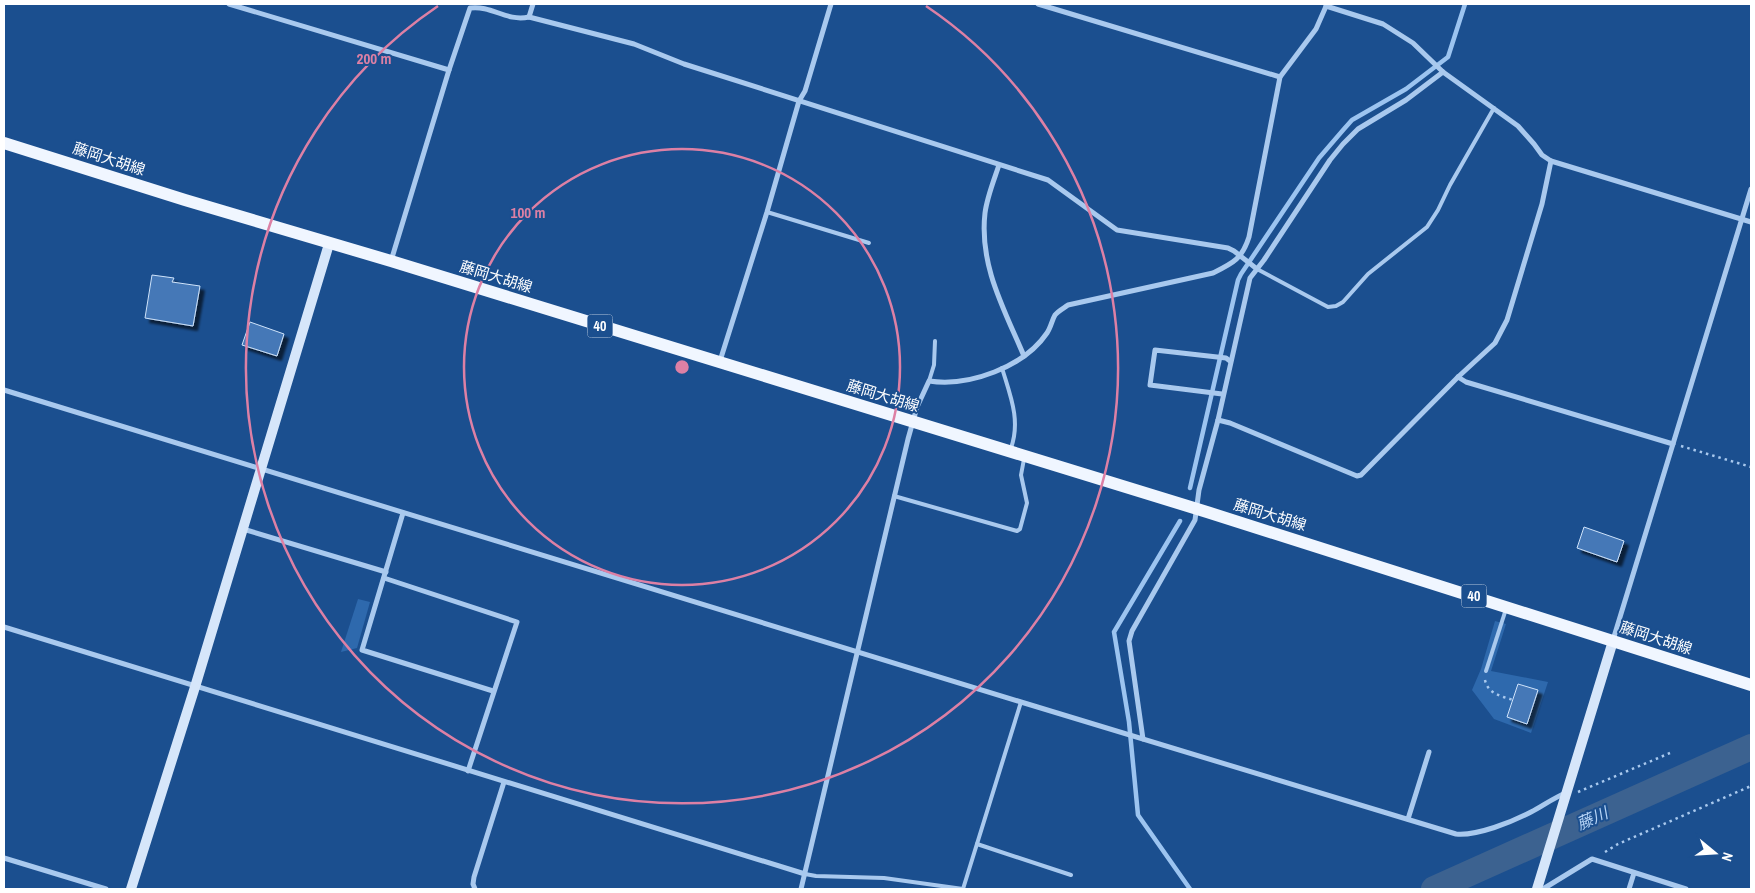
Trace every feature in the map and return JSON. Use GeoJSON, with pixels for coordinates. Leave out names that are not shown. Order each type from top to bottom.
{"type":"FeatureCollection","features":[{"type":"Feature","properties":{"kind":"main road","name":"藤岡大胡線"},"geometry":{"type":"LineString","coordinates":[[4,143],[1197,509],[1751,685]]}},
{"type":"Feature","properties":{"kind":"street"},"geometry":{"type":"LineString","coordinates":[[229,4],[449,70]]}},
{"type":"Feature","properties":{"kind":"street"},"geometry":{"type":"LineString","coordinates":[[529,17],[533,4]]}},
{"type":"Feature","properties":{"kind":"street"},"geometry":{"type":"LineString","coordinates":[[720,363],[799,102],[805,91],[831,4]]}},
{"type":"Feature","properties":{"kind":"street"},"geometry":{"type":"LineString","coordinates":[[1038,4],[1280,77]]}},
{"type":"Feature","properties":{"kind":"street"},"geometry":{"type":"LineString","coordinates":[[801,889],[912,422],[929,381],[949,382],[977,378],[1002,368],[1024,356],[1047,332],[1056,314],[1068,305],[1213,272],[1242,258],[1249,237],[1280,77],[1316,29],[1327,5],[1383,24],[1413,43],[1433,60],[1442,71],[1518,126],[1542,156],[1551,161],[1751,222]]}},
{"type":"Feature","properties":{"kind":"street"},"geometry":{"type":"LineString","coordinates":[[391,261],[449,70],[470,8],[478,7],[518,20],[529,17],[634,44],[684,64],[799,102],[1048,180],[1116,230],[1228,248],[1255,268]]}},
{"type":"Feature","properties":{"kind":"street"},"geometry":{"type":"LineString","coordinates":[[1143,739],[1129,640],[1132,631],[1193,526],[1199,490],[1218,420],[1220,393],[1250,278],[1255,268],[1343,144],[1358,129],[1406,100],[1442,71]]}},
{"type":"Feature","properties":{"kind":"street"},"geometry":{"type":"LineString","coordinates":[[1218,420],[1230,423],[1357,476],[1361,475],[1495,342],[1507,320],[1542,204],[1551,161]]}},
{"type":"Feature","properties":{"kind":"street"},"geometry":{"type":"LineString","coordinates":[[999,165],[985,210],[984,234],[988,267],[993,285],[1024,356]]}},
{"type":"Feature","properties":{"kind":"street"},"geometry":{"type":"LineString","coordinates":[[1540,887],[1751,189]]}},
{"type":"Feature","properties":{"kind":"street"},"geometry":{"type":"LineString","coordinates":[[131,889],[195,687],[329,244]]}},
{"type":"Feature","properties":{"kind":"street"},"geometry":{"type":"LineString","coordinates":[[1220,393],[1150,385],[1155,350],[1228,360]]}},
{"type":"Feature","properties":{"kind":"street"},"geometry":{"type":"LineString","coordinates":[[1458,377],[1466,382],[1673,444]]}},
{"type":"Feature","properties":{"kind":"street"},"geometry":{"type":"LineString","coordinates":[[4,390],[1456,834],[1468,834],[1508,822],[1530,813],[1555,798],[1566,798]]}},
{"type":"Feature","properties":{"kind":"street"},"geometry":{"type":"LineString","coordinates":[[403,513],[362,650],[493,691]]}},
{"type":"Feature","properties":{"kind":"street"},"geometry":{"type":"LineString","coordinates":[[242,529],[385,575],[517,622],[468,771]]}},
{"type":"Feature","properties":{"kind":"street"},"geometry":{"type":"LineString","coordinates":[[4,627],[804,874]]}},
{"type":"Feature","properties":{"kind":"street"},"geometry":{"type":"LineString","coordinates":[[1408,819],[1429,752]]}},
{"type":"Feature","properties":{"kind":"street"},"geometry":{"type":"LineString","coordinates":[[475,889],[473,884],[474,876],[504,782]]}},
{"type":"Feature","properties":{"kind":"street"},"geometry":{"type":"LineString","coordinates":[[4,858],[106,889]]}},
{"type":"Feature","properties":{"kind":"street"},"geometry":{"type":"LineString","coordinates":[[1540,887],[1592,860],[1686,889]]}},
{"type":"Feature","properties":{"kind":"street"},"geometry":{"type":"LineString","coordinates":[[1629,889],[1634,873]]}},
{"type":"Feature","properties":{"kind":"lane"},"geometry":{"type":"LineString","coordinates":[[1255,268],[1328,306],[1336,306],[1343,302],[1368,274],[1427,227],[1494,108]]}},
{"type":"Feature","properties":{"kind":"lane"},"geometry":{"type":"LineString","coordinates":[[767,212],[869,243]]}},
{"type":"Feature","properties":{"kind":"lane"},"geometry":{"type":"LineString","coordinates":[[929,381],[934,365],[935,341]]}},
{"type":"Feature","properties":{"kind":"lane"},"geometry":{"type":"LineString","coordinates":[[1002,368],[1016,419],[1015,433],[1010,452]]}},
{"type":"Feature","properties":{"kind":"lane"},"geometry":{"type":"LineString","coordinates":[[894,496],[1017,531],[1020,529],[1027,503],[1021,475],[1025,457]]}},
{"type":"Feature","properties":{"kind":"lane"},"geometry":{"type":"LineString","coordinates":[[1486,671],[1506,606]]}},
{"type":"Feature","properties":{"kind":"lane"},"geometry":{"type":"LineString","coordinates":[[804,874],[884,878],[963,889],[1021,702]]}},
{"type":"Feature","properties":{"kind":"lane"},"geometry":{"type":"LineString","coordinates":[[977,844],[1071,875]]}},
{"type":"Feature","properties":{"kind":"path"},"geometry":{"type":"LineString","coordinates":[[1673,444],[1751,467]]}},
{"type":"Feature","properties":{"kind":"path"},"geometry":{"type":"LineString","coordinates":[[1486,671],[1484,681],[1487,688],[1492,693],[1513,700]]}},
{"type":"Feature","properties":{"kind":"path"},"geometry":{"type":"LineString","coordinates":[[1566,798],[1670,753]]}},
{"type":"Feature","properties":{"kind":"path"},"geometry":{"type":"LineString","coordinates":[[1592,860],[1618,844],[1751,786]]}},
{"type":"Feature","properties":{"kind":"shaded area"},"geometry":{"type":"Polygon","coordinates":[[[358,599],[370,602],[357,648],[341,652],[358,599]]]}},
{"type":"Feature","properties":{"kind":"shaded area"},"geometry":{"type":"Polygon","coordinates":[[[1495,621],[1506,624],[1491,671],[1548,682],[1531,733],[1494,719],[1472,690],[1481,669],[1495,621]]]}},
{"type":"Feature","properties":{"kind":"building"},"geometry":{"type":"Polygon","coordinates":[[[152,275],[174,278],[172,282],[200,286],[193,326],[145,318],[152,275]]]}},
{"type":"Feature","properties":{"kind":"building"},"geometry":{"type":"Polygon","coordinates":[[[250,322],[284,334],[277,356],[242,345],[250,322]]]}},
{"type":"Feature","properties":{"kind":"building"},"geometry":{"type":"Polygon","coordinates":[[[1584,527],[1624,541],[1617,562],[1577,548],[1584,527]]]}},
{"type":"Feature","properties":{"kind":"building"},"geometry":{"type":"Polygon","coordinates":[[[1518,684],[1538,690],[1527,724],[1507,717],[1518,684]]]}},
{"type":"Feature","properties":{"kind":"waterway"},"geometry":{"type":"LineString","coordinates":[[1190,488],[1238,280],[1241,274],[1319,158],[1352,120],[1406,89],[1448,57],[1465,4]]}},
{"type":"Feature","properties":{"kind":"waterway"},"geometry":{"type":"LineString","coordinates":[[1180,521],[1114,632],[1129,722],[1138,815],[1190,889]]}},
{"type":"Feature","properties":{"kind":"waterway","name":"藤川"},"geometry":{"type":"LineString","coordinates":[[1434,889],[1751,747]]}}]}
